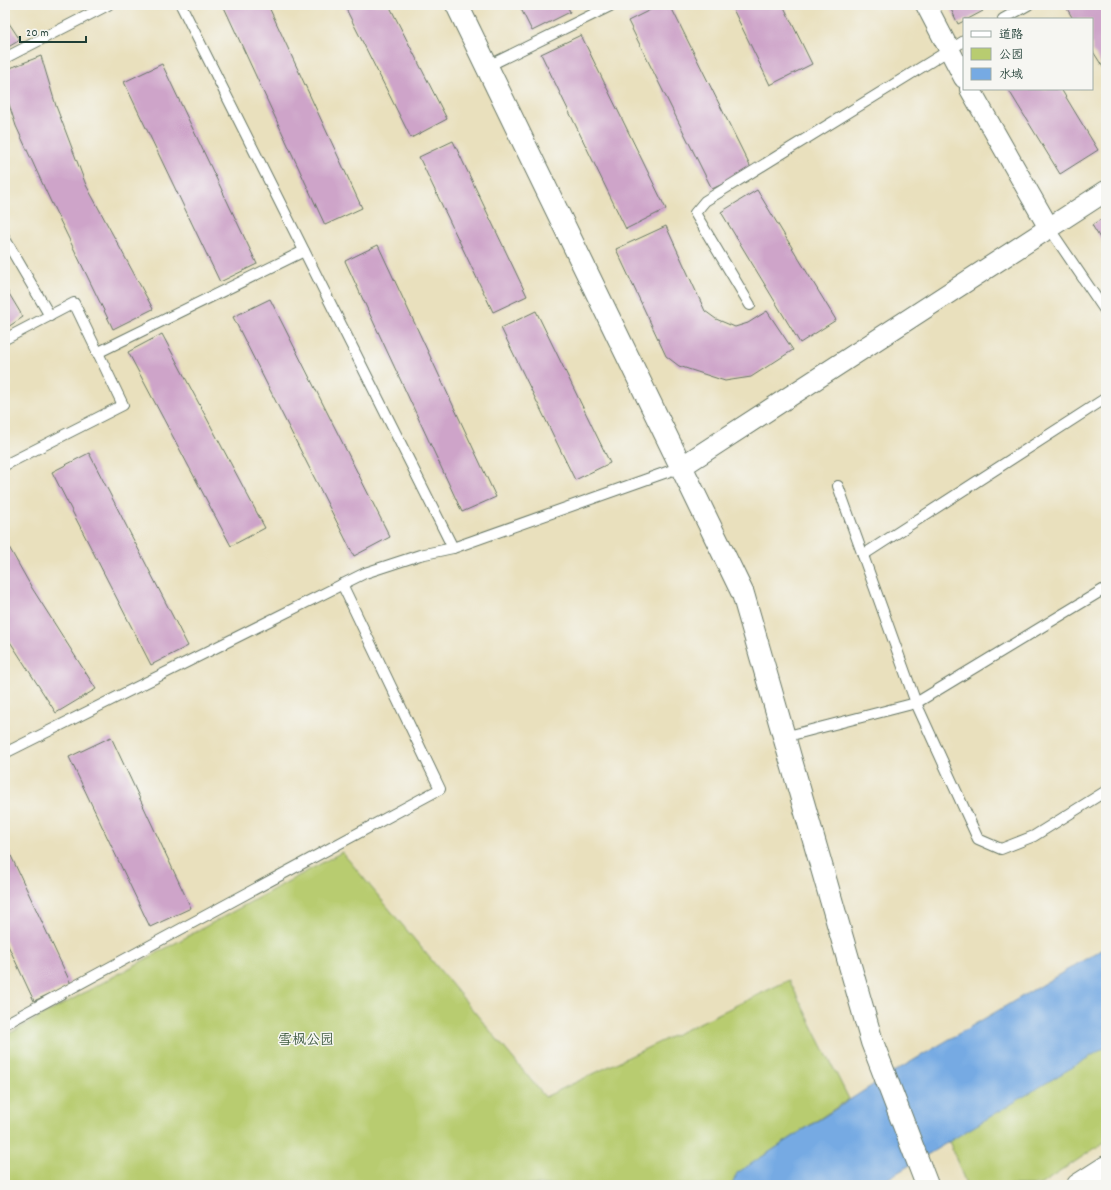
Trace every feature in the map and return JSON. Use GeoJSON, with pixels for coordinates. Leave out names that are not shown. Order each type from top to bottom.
{"type":"FeatureCollection","features":[{"type":"Feature","properties":{"kind":"street"},"geometry":{"type":"LineString","coordinates":[[457,5],[743,594],[872,1042],[925,1182]]}},
{"type":"Feature","properties":{"kind":"street"},"geometry":{"type":"LineString","coordinates":[[926,5],[956,46],[963,74]]}},
{"type":"Feature","properties":{"kind":"street"},"geometry":{"type":"LineString","coordinates":[[971,90],[1049,228]]}},
{"type":"Feature","properties":{"kind":"street"},"geometry":{"type":"LineString","coordinates":[[681,467],[1106,191]]}},
{"type":"Feature","properties":{"kind":"street"},"geometry":{"type":"LineString","coordinates":[[1078,1185],[1106,1167]]}},
{"type":"Feature","properties":{"kind":"lane"},"geometry":{"type":"LineString","coordinates":[[5,58],[108,5]]}},
{"type":"Feature","properties":{"kind":"lane"},"geometry":{"type":"LineString","coordinates":[[181,5],[453,548]]}},
{"type":"Feature","properties":{"kind":"lane"},"geometry":{"type":"LineString","coordinates":[[486,67],[612,5]]}},
{"type":"Feature","properties":{"kind":"lane"},"geometry":{"type":"LineString","coordinates":[[1005,18],[1028,5]]}},
{"type":"Feature","properties":{"kind":"lane"},"geometry":{"type":"LineString","coordinates":[[750,305],[695,213],[705,200],[956,46]]}},
{"type":"Feature","properties":{"kind":"lane"},"geometry":{"type":"LineString","coordinates":[[1049,228],[1106,312]]}},
{"type":"Feature","properties":{"kind":"lane"},"geometry":{"type":"LineString","coordinates":[[5,239],[50,316]]}},
{"type":"Feature","properties":{"kind":"lane"},"geometry":{"type":"LineString","coordinates":[[97,353],[304,251]]}},
{"type":"Feature","properties":{"kind":"lane"},"geometry":{"type":"LineString","coordinates":[[5,339],[74,303],[123,405],[5,465]]}},
{"type":"Feature","properties":{"kind":"lane"},"geometry":{"type":"LineString","coordinates":[[863,555],[1106,398]]}},
{"type":"Feature","properties":{"kind":"lane"},"geometry":{"type":"LineString","coordinates":[[5,753],[204,652],[365,573],[413,557],[453,548],[681,467]]}},
{"type":"Feature","properties":{"kind":"lane"},"geometry":{"type":"LineString","coordinates":[[838,486],[916,703],[978,838],[1001,849],[1034,836],[1106,791]]}},
{"type":"Feature","properties":{"kind":"lane"},"geometry":{"type":"LineString","coordinates":[[5,1024],[440,789],[342,584]]}},
{"type":"Feature","properties":{"kind":"lane"},"geometry":{"type":"LineString","coordinates":[[784,737],[916,703],[1106,588]]}},
{"type":"Feature","properties":{"kind":"green space","name":"雪枫公园"},"geometry":{"type":"Polygon","coordinates":[[[342,852],[545,1097],[789,980],[849,1099],[738,1173],[732,1185],[5,1185],[5,1036],[342,852]]]}},
{"type":"Feature","properties":{"kind":"green space"},"geometry":{"type":"Polygon","coordinates":[[[1106,1040],[1106,1141],[1040,1185],[967,1185],[947,1136],[1106,1040]]]}},
{"type":"Feature","properties":{"kind":"water"},"geometry":{"type":"Polygon","coordinates":[[[1106,947],[1106,1047],[877,1185],[732,1185],[737,1173],[885,1077],[1106,947]]]}},
{"type":"Feature","properties":{"kind":"building"},"geometry":{"type":"Polygon","coordinates":[[[223,5],[268,5],[362,208],[325,225],[223,5]]]}},
{"type":"Feature","properties":{"kind":"building"},"geometry":{"type":"Polygon","coordinates":[[[344,5],[389,5],[447,119],[411,138],[344,5]]]}},
{"type":"Feature","properties":{"kind":"building"},"geometry":{"type":"Polygon","coordinates":[[[519,5],[567,5],[570,12],[532,31],[519,5]]]}},
{"type":"Feature","properties":{"kind":"building"},"geometry":{"type":"Polygon","coordinates":[[[660,5],[670,5],[752,170],[712,189],[628,21],[660,5]]]}},
{"type":"Feature","properties":{"kind":"building"},"geometry":{"type":"Polygon","coordinates":[[[731,5],[783,5],[812,64],[770,85],[731,5]]]}},
{"type":"Feature","properties":{"kind":"building"},"geometry":{"type":"Polygon","coordinates":[[[949,5],[980,5],[983,11],[970,18],[963,18],[963,22],[958,24],[949,5]]]}},
{"type":"Feature","properties":{"kind":"building"},"geometry":{"type":"Polygon","coordinates":[[[1065,5],[1106,5],[1106,72],[1093,52],[1093,18],[1072,18],[1065,5]]]}},
{"type":"Feature","properties":{"kind":"building"},"geometry":{"type":"Polygon","coordinates":[[[5,17],[20,40],[5,49],[5,17]]]}},
{"type":"Feature","properties":{"kind":"building"},"geometry":{"type":"Polygon","coordinates":[[[581,35],[666,209],[626,229],[541,54],[581,35]]]}},
{"type":"Feature","properties":{"kind":"building"},"geometry":{"type":"Polygon","coordinates":[[[41,56],[56,106],[86,185],[153,309],[113,329],[50,200],[16,126],[5,92],[5,70],[41,56]]]}},
{"type":"Feature","properties":{"kind":"building"},"geometry":{"type":"Polygon","coordinates":[[[162,64],[257,264],[220,282],[124,82],[162,64]]]}},
{"type":"Feature","properties":{"kind":"building"},"geometry":{"type":"Polygon","coordinates":[[[1009,90],[1062,90],[1098,150],[1060,174],[1009,90]]]}},
{"type":"Feature","properties":{"kind":"building"},"geometry":{"type":"Polygon","coordinates":[[[453,141],[527,296],[493,312],[419,157],[453,141]]]}},
{"type":"Feature","properties":{"kind":"building"},"geometry":{"type":"Polygon","coordinates":[[[757,190],[836,320],[800,343],[721,212],[757,190]]]}},
{"type":"Feature","properties":{"kind":"building"},"geometry":{"type":"Polygon","coordinates":[[[1106,216],[1106,248],[1092,225],[1106,216]]]}},
{"type":"Feature","properties":{"kind":"building"},"geometry":{"type":"Polygon","coordinates":[[[666,226],[705,311],[716,319],[735,327],[748,323],[767,311],[793,350],[751,377],[725,381],[679,366],[666,356],[616,249],[666,226]]]}},
{"type":"Feature","properties":{"kind":"building"},"geometry":{"type":"Polygon","coordinates":[[[378,245],[496,497],[462,512],[345,261],[378,245]]]}},
{"type":"Feature","properties":{"kind":"building"},"geometry":{"type":"Polygon","coordinates":[[[5,287],[23,317],[5,329],[5,287]]]}},
{"type":"Feature","properties":{"kind":"building"},"geometry":{"type":"Polygon","coordinates":[[[270,299],[390,537],[354,556],[233,317],[270,299]]]}},
{"type":"Feature","properties":{"kind":"building"},"geometry":{"type":"Polygon","coordinates":[[[536,311],[610,463],[575,480],[501,328],[536,311]]]}},
{"type":"Feature","properties":{"kind":"building"},"geometry":{"type":"Polygon","coordinates":[[[162,334],[265,528],[231,546],[128,352],[162,334]]]}},
{"type":"Feature","properties":{"kind":"building"},"geometry":{"type":"Polygon","coordinates":[[[89,453],[188,646],[151,665],[52,472],[89,453]]]}},
{"type":"Feature","properties":{"kind":"building"},"geometry":{"type":"Polygon","coordinates":[[[5,540],[32,588],[96,689],[56,713],[5,634],[5,540]]]}},
{"type":"Feature","properties":{"kind":"building"},"geometry":{"type":"Polygon","coordinates":[[[111,737],[191,908],[150,927],[69,757],[111,737]]]}},
{"type":"Feature","properties":{"kind":"building"},"geometry":{"type":"Polygon","coordinates":[[[5,843],[71,984],[34,1001],[5,939],[5,843]]]}}]}
